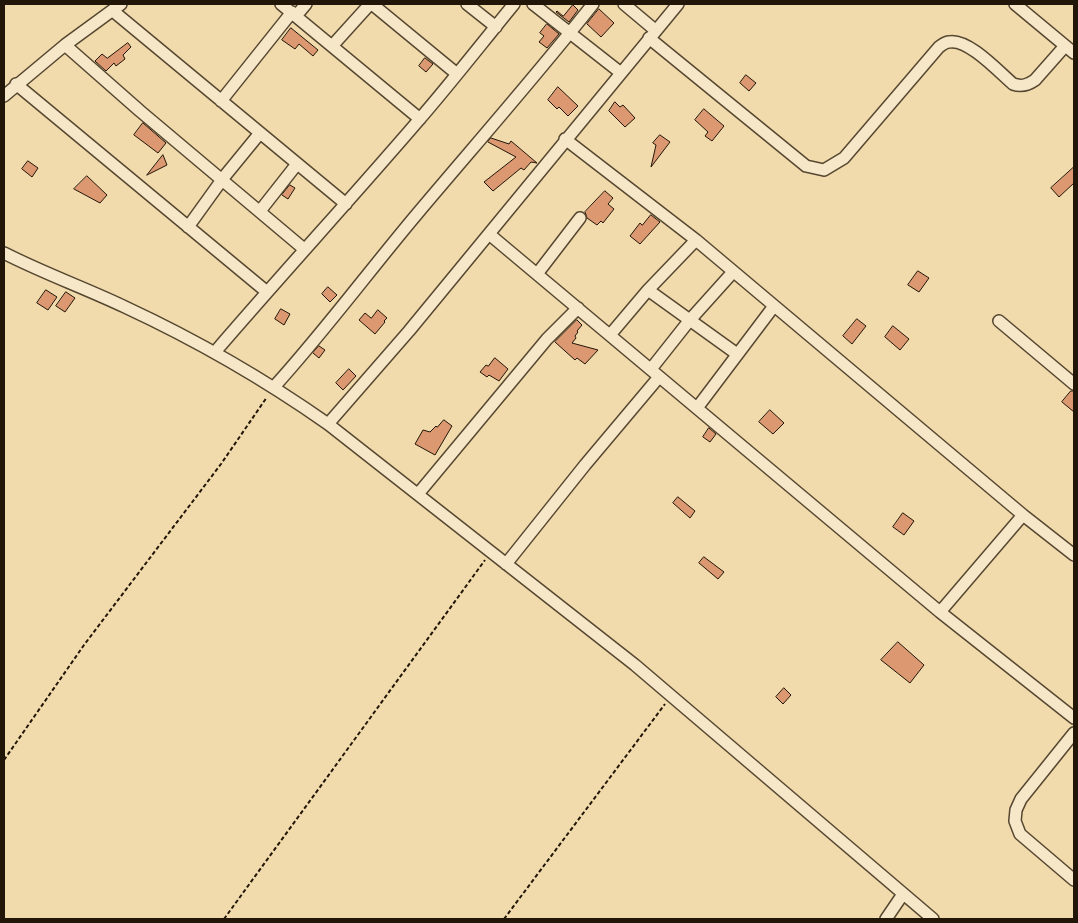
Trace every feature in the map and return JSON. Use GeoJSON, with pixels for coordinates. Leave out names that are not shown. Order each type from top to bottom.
{"type":"FeatureCollection","features":[{"type":"Feature","properties":{"kind":"street"},"geometry":{"type":"LineString","coordinates":[[281,4],[420,119]]}},
{"type":"Feature","properties":{"kind":"street"},"geometry":{"type":"LineString","coordinates":[[221,101],[294,14],[306,4]]}},
{"type":"Feature","properties":{"kind":"street"},"geometry":{"type":"LineString","coordinates":[[332,46],[371,4],[457,74]]}},
{"type":"Feature","properties":{"kind":"street"},"geometry":{"type":"LineString","coordinates":[[467,4],[496,27]]}},
{"type":"Feature","properties":{"kind":"street"},"geometry":{"type":"LineString","coordinates":[[215,352],[420,119],[514,4]]}},
{"type":"Feature","properties":{"kind":"street"},"geometry":{"type":"LineString","coordinates":[[533,4],[622,73]]}},
{"type":"Feature","properties":{"kind":"street"},"geometry":{"type":"LineString","coordinates":[[274,387],[570,33],[592,4]]}},
{"type":"Feature","properties":{"kind":"street"},"geometry":{"type":"LineString","coordinates":[[624,4],[652,34],[806,166],[824,170],[844,158],[908,82],[939,47],[944,44],[954,41],[970,47],[1013,84],[1022,86],[1030,84],[1070,50],[1015,4]]}},
{"type":"Feature","properties":{"kind":"street"},"geometry":{"type":"LineString","coordinates":[[328,424],[409,331],[565,139],[678,4]]}},
{"type":"Feature","properties":{"kind":"street"},"geometry":{"type":"LineString","coordinates":[[4,96],[16,84],[65,45],[117,7],[221,101],[346,204]]}},
{"type":"Feature","properties":{"kind":"street"},"geometry":{"type":"LineString","coordinates":[[65,45],[140,111],[304,249]]}},
{"type":"Feature","properties":{"kind":"street"},"geometry":{"type":"LineString","coordinates":[[16,84],[267,292]]}},
{"type":"Feature","properties":{"kind":"street"},"geometry":{"type":"LineString","coordinates":[[188,227],[260,133]]}},
{"type":"Feature","properties":{"kind":"street"},"geometry":{"type":"LineString","coordinates":[[565,139],[696,240],[1023,515],[1074,555]]}},
{"type":"Feature","properties":{"kind":"street"},"geometry":{"type":"LineString","coordinates":[[260,211],[296,164]]}},
{"type":"Feature","properties":{"kind":"street"},"geometry":{"type":"LineString","coordinates":[[537,274],[580,218]]}},
{"type":"Feature","properties":{"kind":"street"},"geometry":{"type":"LineString","coordinates":[[489,234],[940,612],[1074,718]]}},
{"type":"Feature","properties":{"kind":"street"},"geometry":{"type":"LineString","coordinates":[[610,335],[648,290],[696,240]]}},
{"type":"Feature","properties":{"kind":"street"},"geometry":{"type":"LineString","coordinates":[[4,253],[124,306],[215,352],[274,387],[328,424],[635,665],[933,919]]}},
{"type":"Feature","properties":{"kind":"street"},"geometry":{"type":"LineString","coordinates":[[506,564],[655,373],[689,321],[733,272]]}},
{"type":"Feature","properties":{"kind":"street"},"geometry":{"type":"LineString","coordinates":[[648,290],[737,354]]}},
{"type":"Feature","properties":{"kind":"street"},"geometry":{"type":"LineString","coordinates":[[697,408],[774,306]]}},
{"type":"Feature","properties":{"kind":"street"},"geometry":{"type":"LineString","coordinates":[[418,494],[547,339],[578,308]]}},
{"type":"Feature","properties":{"kind":"street"},"geometry":{"type":"LineString","coordinates":[[999,321],[1074,384]]}},
{"type":"Feature","properties":{"kind":"street"},"geometry":{"type":"LineString","coordinates":[[940,612],[1023,515]]}},
{"type":"Feature","properties":{"kind":"street"},"geometry":{"type":"LineString","coordinates":[[1074,733],[1021,799],[1016,810],[1015,821],[1020,834],[1074,880]]}},
{"type":"Feature","properties":{"kind":"street"},"geometry":{"type":"LineString","coordinates":[[886,919],[903,894]]}},
{"type":"Feature","properties":{"kind":"path"},"geometry":{"type":"LineString","coordinates":[[4,760],[84,645],[221,464],[274,387]]}},
{"type":"Feature","properties":{"kind":"path"},"geometry":{"type":"LineString","coordinates":[[224,919],[491,552]]}},
{"type":"Feature","properties":{"kind":"path"},"geometry":{"type":"LineString","coordinates":[[504,919],[671,696]]}},
{"type":"Feature","properties":{"kind":"building"},"geometry":{"type":"Polygon","coordinates":[[[573,5],[578,10],[569,22],[556,12],[563,16],[573,5]]]}},
{"type":"Feature","properties":{"kind":"building"},"geometry":{"type":"Polygon","coordinates":[[[599,9],[614,23],[601,37],[587,24],[599,9]]]}},
{"type":"Feature","properties":{"kind":"building"},"geometry":{"type":"Polygon","coordinates":[[[547,24],[559,34],[547,48],[539,42],[544,36],[540,33],[547,24]]]}},
{"type":"Feature","properties":{"kind":"building"},"geometry":{"type":"Polygon","coordinates":[[[291,28],[318,50],[313,56],[299,44],[295,49],[282,40],[291,28]]]}},
{"type":"Feature","properties":{"kind":"building"},"geometry":{"type":"Polygon","coordinates":[[[128,43],[131,47],[123,55],[125,59],[116,66],[114,63],[106,71],[95,61],[102,54],[107,58],[128,43]]]}},
{"type":"Feature","properties":{"kind":"building"},"geometry":{"type":"Polygon","coordinates":[[[425,58],[433,64],[426,72],[419,66],[425,58]]]}},
{"type":"Feature","properties":{"kind":"building"},"geometry":{"type":"Polygon","coordinates":[[[746,75],[756,83],[749,91],[740,83],[746,75]]]}},
{"type":"Feature","properties":{"kind":"building"},"geometry":{"type":"Polygon","coordinates":[[[558,87],[578,106],[568,116],[548,100],[558,87]]]}},
{"type":"Feature","properties":{"kind":"building"},"geometry":{"type":"Polygon","coordinates":[[[615,102],[620,107],[623,105],[635,118],[625,127],[609,111],[615,102]]]}},
{"type":"Feature","properties":{"kind":"building"},"geometry":{"type":"Polygon","coordinates":[[[704,109],[724,126],[712,141],[705,136],[708,132],[695,120],[704,109]]]}},
{"type":"Feature","properties":{"kind":"building"},"geometry":{"type":"Polygon","coordinates":[[[143,123],[166,143],[158,153],[134,135],[143,123]]]}},
{"type":"Feature","properties":{"kind":"building"},"geometry":{"type":"Polygon","coordinates":[[[660,135],[670,142],[651,167],[656,145],[653,143],[660,135]]]}},
{"type":"Feature","properties":{"kind":"building"},"geometry":{"type":"Polygon","coordinates":[[[491,138],[509,144],[511,141],[537,163],[531,162],[524,170],[521,168],[493,191],[484,182],[516,157],[488,142],[491,138]]]}},
{"type":"Feature","properties":{"kind":"building"},"geometry":{"type":"Polygon","coordinates":[[[163,155],[167,165],[147,175],[163,155]]]}},
{"type":"Feature","properties":{"kind":"building"},"geometry":{"type":"Polygon","coordinates":[[[28,161],[38,168],[32,177],[22,169],[28,161]]]}},
{"type":"Feature","properties":{"kind":"building"},"geometry":{"type":"Polygon","coordinates":[[[1074,167],[1074,183],[1059,197],[1051,188],[1074,167]]]}},
{"type":"Feature","properties":{"kind":"building"},"geometry":{"type":"Polygon","coordinates":[[[87,176],[107,195],[100,203],[74,189],[87,176]]]}},
{"type":"Feature","properties":{"kind":"building"},"geometry":{"type":"Polygon","coordinates":[[[290,185],[295,188],[288,199],[282,195],[290,185]]]}},
{"type":"Feature","properties":{"kind":"building"},"geometry":{"type":"Polygon","coordinates":[[[605,191],[613,198],[608,204],[614,209],[603,223],[601,221],[597,225],[587,218],[585,212],[605,191]]]}},
{"type":"Feature","properties":{"kind":"building"},"geometry":{"type":"Polygon","coordinates":[[[651,215],[660,222],[640,244],[630,236],[640,223],[642,225],[651,215]]]}},
{"type":"Feature","properties":{"kind":"building"},"geometry":{"type":"Polygon","coordinates":[[[918,271],[929,278],[919,292],[908,285],[918,271]]]}},
{"type":"Feature","properties":{"kind":"building"},"geometry":{"type":"Polygon","coordinates":[[[328,287],[337,295],[330,302],[322,294],[328,287]]]}},
{"type":"Feature","properties":{"kind":"building"},"geometry":{"type":"Polygon","coordinates":[[[46,290],[57,297],[48,310],[37,303],[46,290]]]}},
{"type":"Feature","properties":{"kind":"building"},"geometry":{"type":"Polygon","coordinates":[[[66,292],[75,298],[65,312],[56,306],[66,292]]]}},
{"type":"Feature","properties":{"kind":"building"},"geometry":{"type":"Polygon","coordinates":[[[281,309],[290,314],[284,325],[275,319],[281,309]]]}},
{"type":"Feature","properties":{"kind":"building"},"geometry":{"type":"Polygon","coordinates":[[[378,310],[387,318],[375,334],[359,320],[365,313],[371,318],[378,310]]]}},
{"type":"Feature","properties":{"kind":"building"},"geometry":{"type":"Polygon","coordinates":[[[857,319],[866,326],[852,344],[843,336],[857,319]]]}},
{"type":"Feature","properties":{"kind":"building"},"geometry":{"type":"Polygon","coordinates":[[[577,320],[582,325],[572,343],[598,350],[585,364],[577,358],[575,360],[555,342],[577,320]]]}},
{"type":"Feature","properties":{"kind":"building"},"geometry":{"type":"Polygon","coordinates":[[[893,326],[909,339],[900,350],[885,337],[893,326]]]}},
{"type":"Feature","properties":{"kind":"building"},"geometry":{"type":"Polygon","coordinates":[[[319,346],[325,350],[319,358],[313,353],[319,346]]]}},
{"type":"Feature","properties":{"kind":"building"},"geometry":{"type":"Polygon","coordinates":[[[495,358],[508,369],[499,381],[489,375],[487,377],[480,372],[495,358]]]}},
{"type":"Feature","properties":{"kind":"building"},"geometry":{"type":"Polygon","coordinates":[[[349,369],[356,376],[343,390],[336,383],[349,369]]]}},
{"type":"Feature","properties":{"kind":"building"},"geometry":{"type":"Polygon","coordinates":[[[1071,391],[1074,391],[1074,412],[1062,402],[1071,391]]]}},
{"type":"Feature","properties":{"kind":"building"},"geometry":{"type":"Polygon","coordinates":[[[770,410],[784,423],[773,434],[759,422],[770,410]]]}},
{"type":"Feature","properties":{"kind":"building"},"geometry":{"type":"Polygon","coordinates":[[[444,420],[452,426],[435,455],[415,444],[423,430],[430,432],[444,420]]]}},
{"type":"Feature","properties":{"kind":"building"},"geometry":{"type":"Polygon","coordinates":[[[709,428],[716,434],[710,442],[703,437],[709,428]]]}},
{"type":"Feature","properties":{"kind":"building"},"geometry":{"type":"Polygon","coordinates":[[[678,497],[695,511],[690,518],[673,503],[678,497]]]}},
{"type":"Feature","properties":{"kind":"building"},"geometry":{"type":"Polygon","coordinates":[[[903,513],[914,521],[904,535],[893,527],[903,513]]]}},
{"type":"Feature","properties":{"kind":"building"},"geometry":{"type":"Polygon","coordinates":[[[704,557],[724,572],[718,579],[699,563],[704,557]]]}},
{"type":"Feature","properties":{"kind":"building"},"geometry":{"type":"Polygon","coordinates":[[[898,642],[924,665],[910,683],[881,660],[898,642]]]}},
{"type":"Feature","properties":{"kind":"building"},"geometry":{"type":"Polygon","coordinates":[[[784,688],[791,695],[783,704],[776,697],[784,688]]]}}]}
